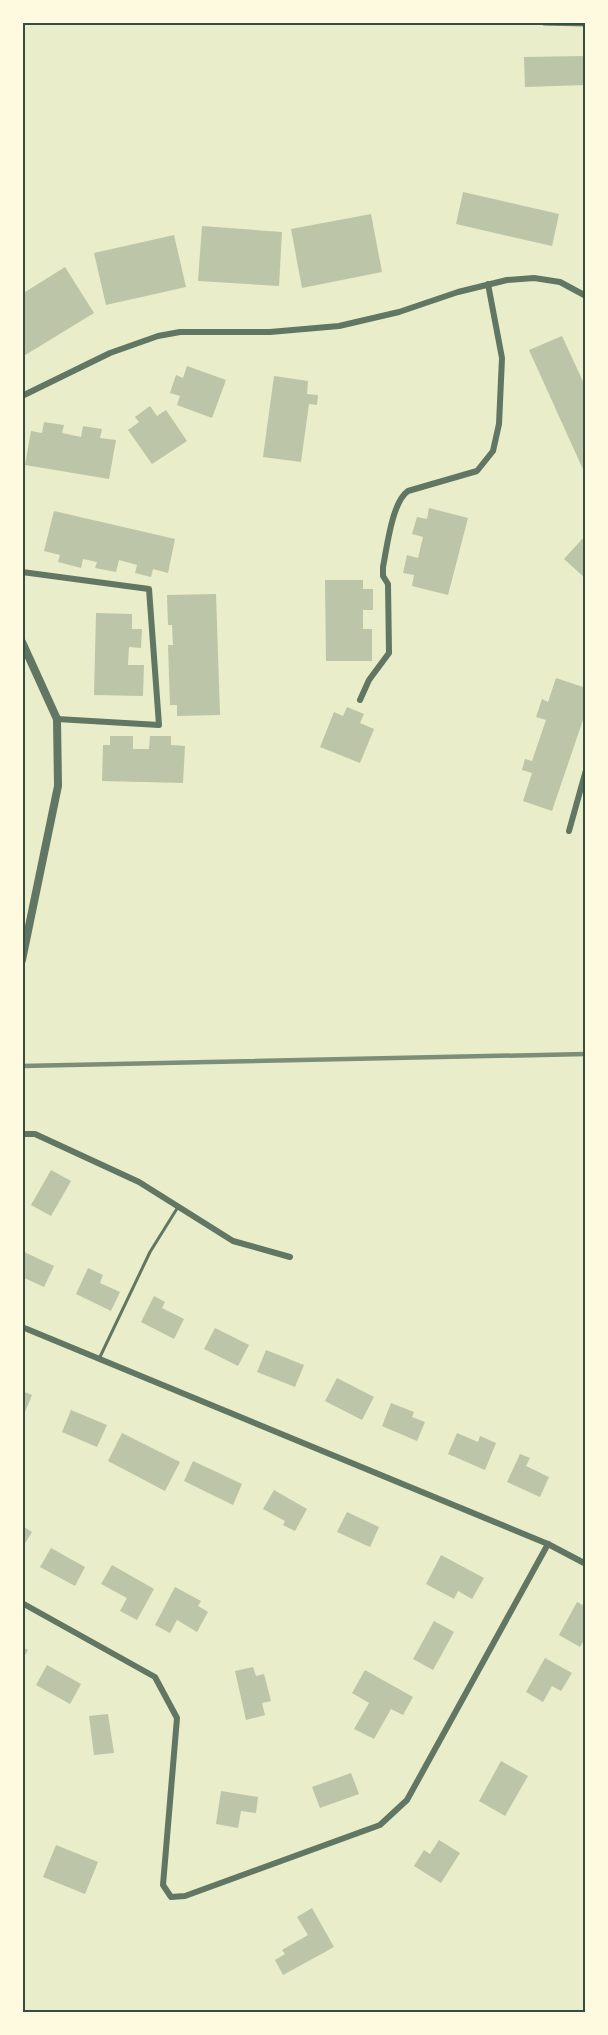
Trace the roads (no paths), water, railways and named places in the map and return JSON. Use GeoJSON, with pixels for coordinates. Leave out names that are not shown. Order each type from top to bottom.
{"type":"FeatureCollection","features":[{"type":"Feature","properties":{"kind":"street"},"geometry":{"type":"LineString","coordinates":[[22,396],[110,353],[158,336],[180,332],[270,332],[339,326],[399,312],[488,284],[534,278],[560,282],[585,296]]}},
{"type":"Feature","properties":{"kind":"street"},"geometry":{"type":"LineString","coordinates":[[360,700],[369,680],[389,652],[388,584],[383,576],[383,567],[397,506],[403,494],[418,487],[477,471],[493,451],[499,424],[502,358],[488,284]]}},
{"type":"Feature","properties":{"kind":"street"},"geometry":{"type":"LineString","coordinates":[[22,573],[149,589],[159,725],[57,719]]}},
{"type":"Feature","properties":{"kind":"street"},"geometry":{"type":"LineString","coordinates":[[22,642],[57,719],[58,786],[22,960]]}},
{"type":"Feature","properties":{"kind":"street"},"geometry":{"type":"LineString","coordinates":[[569,831],[585,770]]}},
{"type":"Feature","properties":{"kind":"street"},"geometry":{"type":"LineString","coordinates":[[22,1134],[35,1134],[139,1182],[233,1241],[290,1257]]}},
{"type":"Feature","properties":{"kind":"street"},"geometry":{"type":"LineString","coordinates":[[22,1327],[548,1544],[585,1564]]}},
{"type":"Feature","properties":{"kind":"street"},"geometry":{"type":"LineString","coordinates":[[22,1603],[155,1677],[177,1718],[163,1885],[171,1896],[185,1896],[380,1825],[407,1800],[548,1544]]}},
{"type":"Feature","properties":{"kind":"lane"},"geometry":{"type":"LineString","coordinates":[[544,24],[585,25]]}},
{"type":"Feature","properties":{"kind":"lane"},"geometry":{"type":"LineString","coordinates":[[99,1359],[150,1252],[178,1207]]}},
{"type":"Feature","properties":{"kind":"railway"},"geometry":{"type":"LineString","coordinates":[[22,1066],[586,1054]]}}]}
